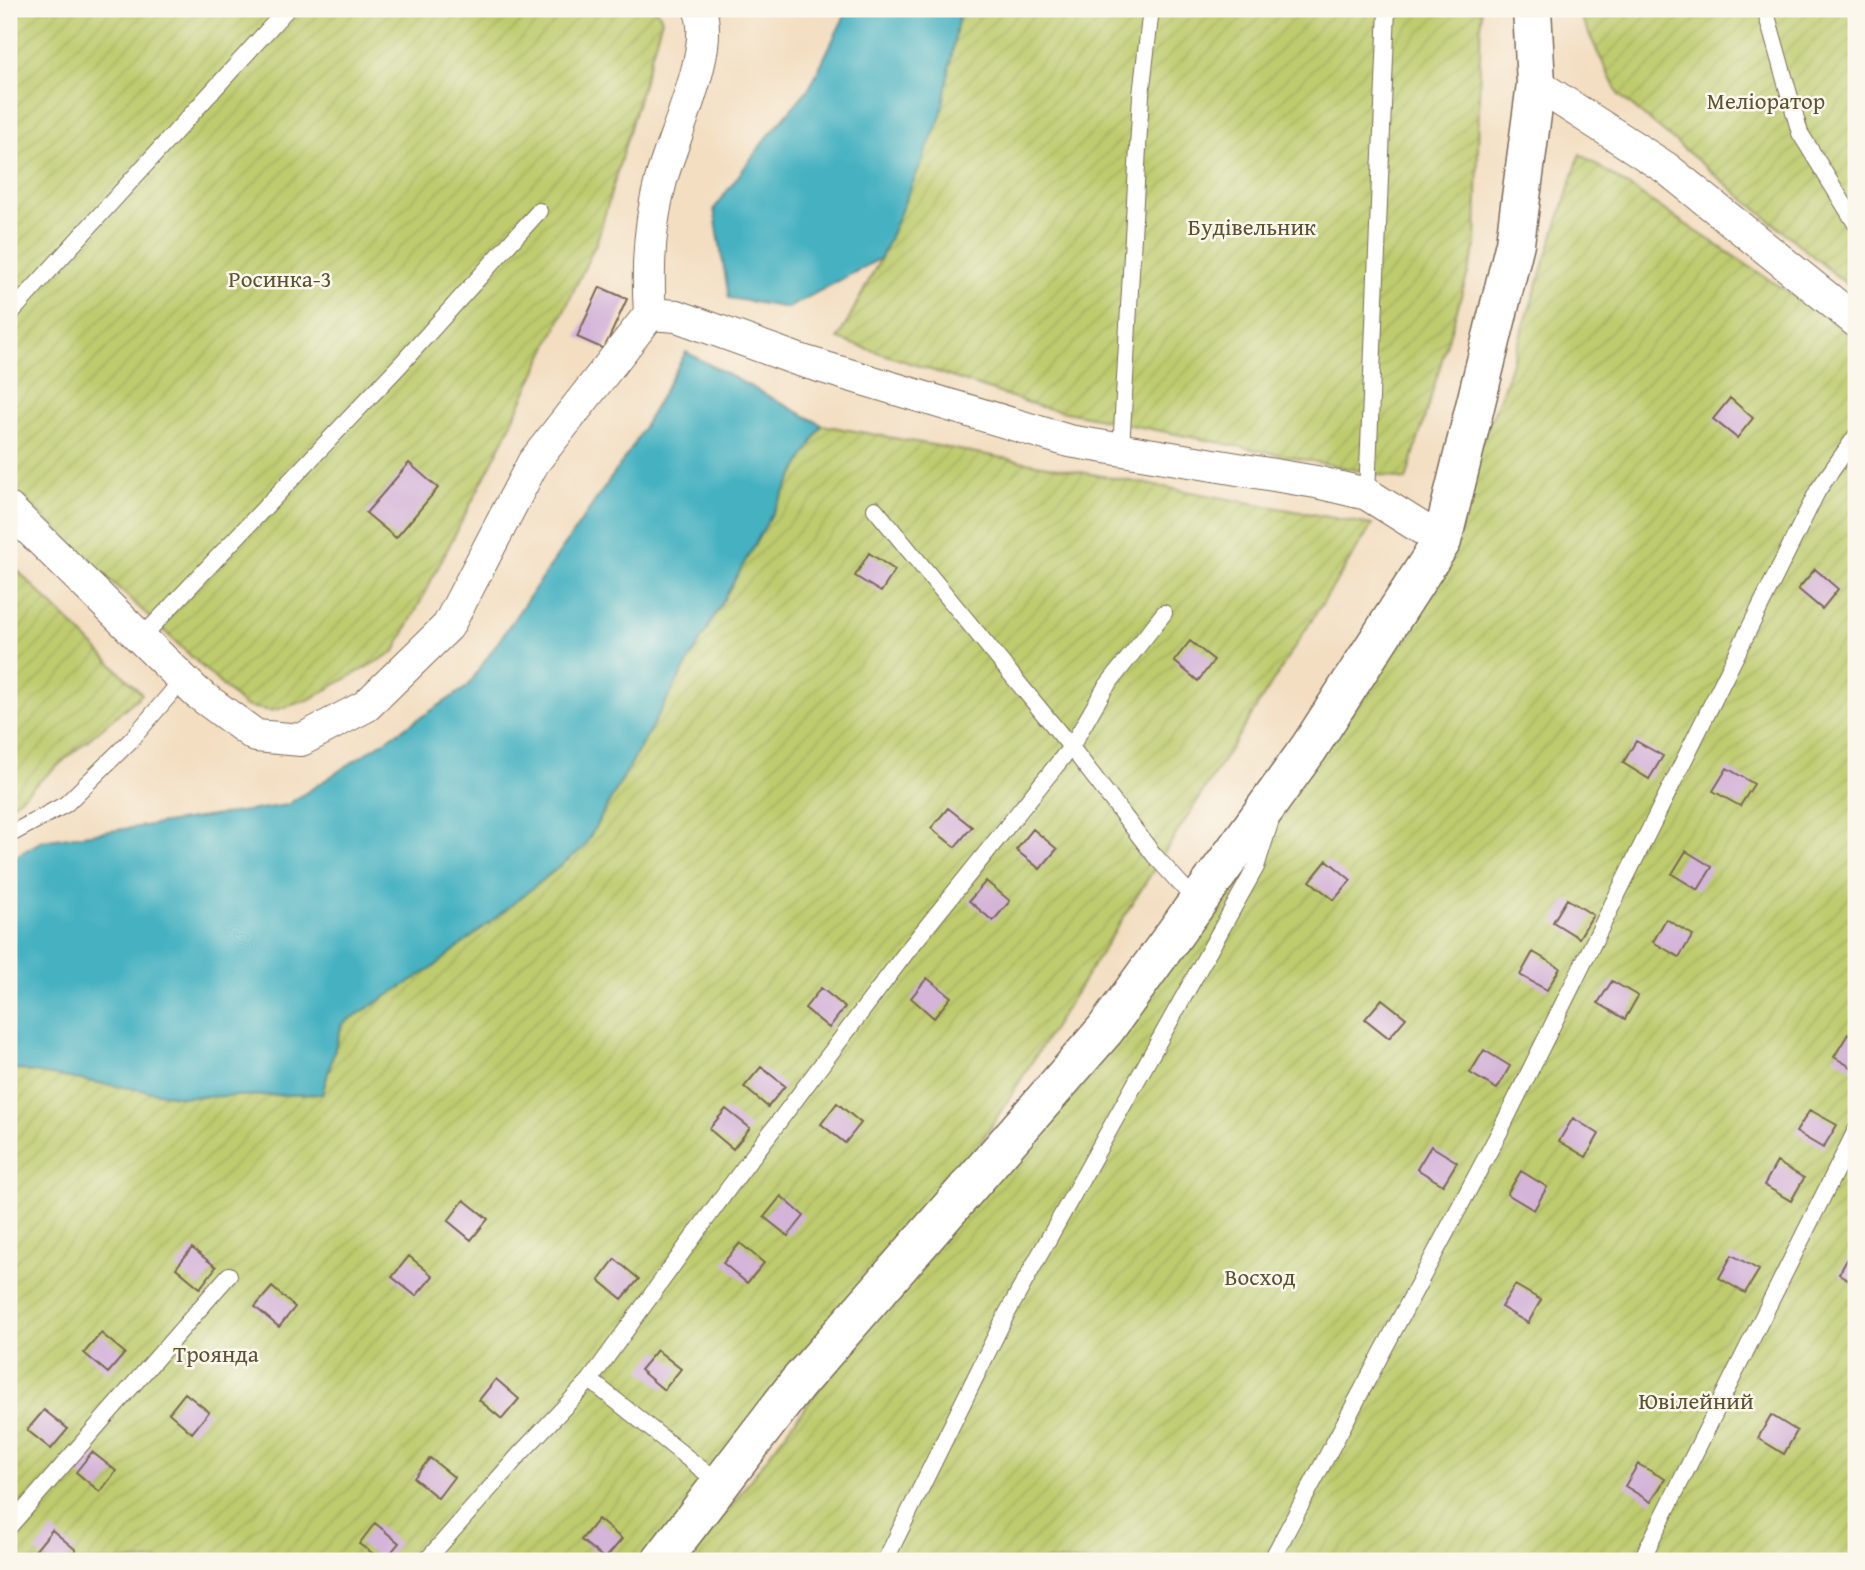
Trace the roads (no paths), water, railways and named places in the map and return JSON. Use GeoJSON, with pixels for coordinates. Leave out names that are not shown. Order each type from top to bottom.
{"type":"FeatureCollection","features":[{"type":"Feature","properties":{"kind":"street"},"geometry":{"type":"LineString","coordinates":[[9,509],[196,692],[256,736],[301,740],[366,706],[449,626],[533,463],[650,314],[647,265],[661,180],[695,73],[705,22],[699,9]]}},
{"type":"Feature","properties":{"kind":"street"},"geometry":{"type":"LineString","coordinates":[[661,1561],[722,1486],[797,1384],[1105,1030],[1309,748],[1442,541],[1515,243],[1536,84],[1532,9]]}},
{"type":"Feature","properties":{"kind":"street"},"geometry":{"type":"LineString","coordinates":[[1536,84],[1666,168],[1856,321]]}},
{"type":"Feature","properties":{"kind":"street"},"geometry":{"type":"LineString","coordinates":[[650,314],[677,316],[799,360],[1069,441],[1316,482],[1367,495],[1442,541]]}},
{"type":"Feature","properties":{"kind":"lane"},"geometry":{"type":"LineString","coordinates":[[9,314],[287,9]]}},
{"type":"Feature","properties":{"kind":"lane"},"geometry":{"type":"LineString","coordinates":[[1121,449],[1141,95],[1151,9]]}},
{"type":"Feature","properties":{"kind":"lane"},"geometry":{"type":"LineString","coordinates":[[1367,495],[1387,9]]}},
{"type":"Feature","properties":{"kind":"lane"},"geometry":{"type":"LineString","coordinates":[[1765,9],[1800,133],[1856,224]]}},
{"type":"Feature","properties":{"kind":"lane"},"geometry":{"type":"LineString","coordinates":[[141,638],[401,363],[540,211]]}},
{"type":"Feature","properties":{"kind":"lane"},"geometry":{"type":"LineString","coordinates":[[1271,1561],[1500,1131],[1818,490],[1856,436]]}},
{"type":"Feature","properties":{"kind":"lane"},"geometry":{"type":"LineString","coordinates":[[875,509],[1071,747],[1154,855],[1197,902]]}},
{"type":"Feature","properties":{"kind":"lane"},"geometry":{"type":"LineString","coordinates":[[426,1561],[520,1454],[590,1380],[727,1189],[908,950],[1071,747],[1105,688],[1164,613]]}},
{"type":"Feature","properties":{"kind":"lane"},"geometry":{"type":"LineString","coordinates":[[9,835],[66,804],[131,740],[183,679]]}},
{"type":"Feature","properties":{"kind":"lane"},"geometry":{"type":"LineString","coordinates":[[885,1561],[1006,1315],[1256,867],[1277,801],[1309,748]]}},
{"type":"Feature","properties":{"kind":"lane"},"geometry":{"type":"LineString","coordinates":[[1640,1561],[1856,1130]]}},
{"type":"Feature","properties":{"kind":"lane"},"geometry":{"type":"LineString","coordinates":[[9,1527],[229,1275]]}},
{"type":"Feature","properties":{"kind":"lane"},"geometry":{"type":"LineString","coordinates":[[590,1380],[722,1486]]}},
{"type":"Feature","properties":{"kind":"water"},"geometry":{"type":"Polygon","coordinates":[[[848,9],[960,9],[941,116],[881,258],[788,308],[729,298],[714,209],[764,141],[810,87],[848,9]]]}},
{"type":"Feature","properties":{"kind":"water"},"geometry":{"type":"Polygon","coordinates":[[[686,352],[822,425],[584,847],[431,969],[342,1024],[322,1094],[183,1097],[9,1068],[9,860],[42,841],[287,805],[467,687],[633,446],[686,352]]]}},
{"type":"Feature","properties":{"kind":"park label","name":"Меліоратор"},"geometry":{"type":"Point","coordinates":[1766,101]}},
{"type":"Feature","properties":{"kind":"park label","name":"Будівельник"},"geometry":{"type":"Point","coordinates":[1252,227]}},
{"type":"Feature","properties":{"kind":"park label","name":"Росинка-3"},"geometry":{"type":"Point","coordinates":[280,279]}},
{"type":"Feature","properties":{"kind":"park label","name":"Восход"},"geometry":{"type":"Point","coordinates":[1260,1277]}},
{"type":"Feature","properties":{"kind":"park label","name":"Троянда"},"geometry":{"type":"Point","coordinates":[216,1354]}},
{"type":"Feature","properties":{"kind":"park label","name":"Ювілейний"},"geometry":{"type":"Point","coordinates":[1696,1401]}}]}
